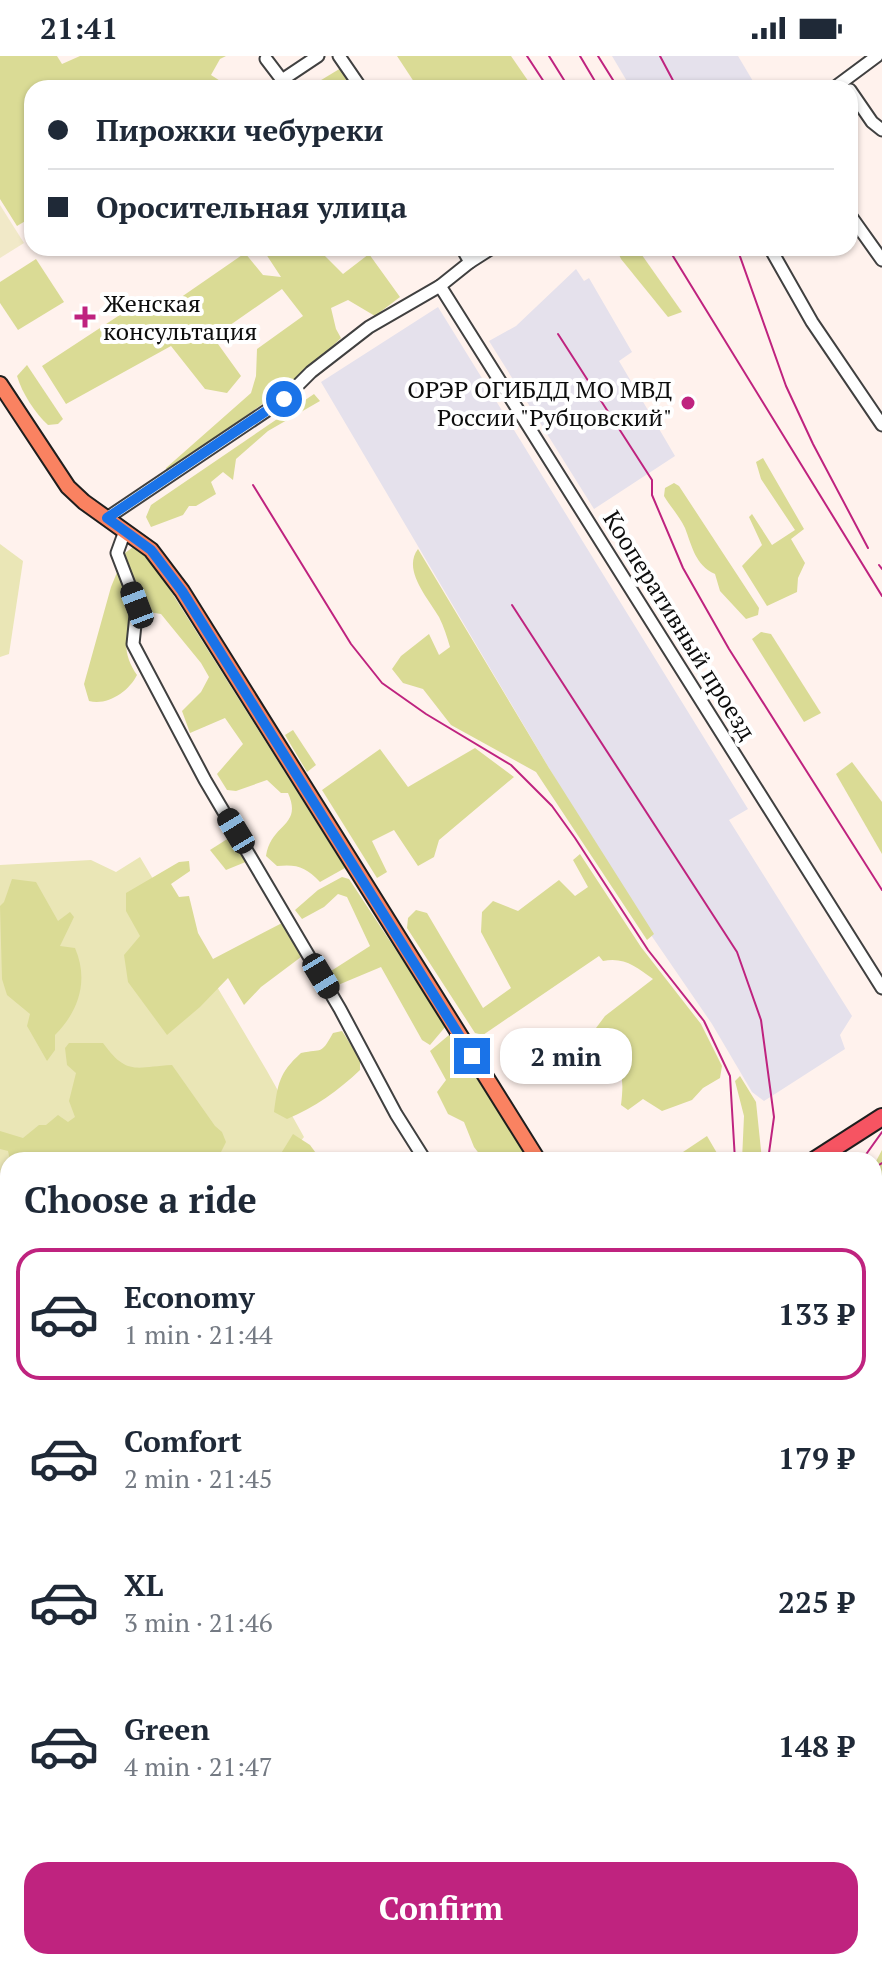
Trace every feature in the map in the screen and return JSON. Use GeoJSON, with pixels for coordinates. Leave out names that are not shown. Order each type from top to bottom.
{"type":"FeatureCollection","features":[{"type":"Feature","properties":{"kind":"highway"},"geometry":{"type":"LineString","coordinates":[[827,1152],[882,1117]]}},
{"type":"Feature","properties":{"kind":"main road"},"geometry":{"type":"LineString","coordinates":[[0,384],[68,487],[151,550],[182,591],[533,1152]]}},
{"type":"Feature","properties":{"kind":"street"},"geometry":{"type":"LineString","coordinates":[[266,59],[282,80],[318,56]]}},
{"type":"Feature","properties":{"kind":"street"},"geometry":{"type":"LineString","coordinates":[[339,56],[356,80]]}},
{"type":"Feature","properties":{"kind":"street"},"geometry":{"type":"LineString","coordinates":[[851,80],[877,56]]}},
{"type":"Feature","properties":{"kind":"street"},"geometry":{"type":"LineString","coordinates":[[858,104],[882,130]]}},
{"type":"Feature","properties":{"kind":"street"},"geometry":{"type":"LineString","coordinates":[[858,226],[882,260]]}},
{"type":"Feature","properties":{"kind":"street"},"geometry":{"type":"LineString","coordinates":[[467,256],[470,262]]}},
{"type":"Feature","properties":{"kind":"street"},"geometry":{"type":"LineString","coordinates":[[107,518],[284,399],[311,372],[369,327],[440,286],[479,256]]}},
{"type":"Feature","properties":{"kind":"street"},"geometry":{"type":"LineString","coordinates":[[775,256],[812,322],[882,425]]}},
{"type":"Feature","properties":{"kind":"street","name":"Кооперативный проезд"},"geometry":{"type":"LineString","coordinates":[[440,286],[882,988]]}},
{"type":"Feature","properties":{"kind":"street"},"geometry":{"type":"LineString","coordinates":[[125,531],[117,553],[137,605],[133,644],[205,780],[420,1152]]}},
{"type":"Feature","properties":{"kind":"shaded area"},"geometry":{"type":"Polygon","coordinates":[[[612,56],[738,56],[752,80],[626,80],[612,56]]]}},
{"type":"Feature","properties":{"kind":"shaded area"},"geometry":{"type":"Polygon","coordinates":[[[0,205],[24,243],[0,258],[0,205]]]}},
{"type":"Feature","properties":{"kind":"shaded area"},"geometry":{"type":"Polygon","coordinates":[[[576,269],[584,281],[589,278],[632,352],[619,361],[675,456],[594,509],[489,341],[516,326],[576,269]]]}},
{"type":"Feature","properties":{"kind":"shaded area"},"geometry":{"type":"Polygon","coordinates":[[[438,307],[748,809],[729,820],[852,1016],[840,1035],[845,1049],[764,1101],[752,1092],[712,1024],[627,900],[321,382],[438,307]]]}},
{"type":"Feature","properties":{"kind":"shaded area"},"geometry":{"type":"Polygon","coordinates":[[[0,544],[23,561],[9,654],[0,657],[0,544]]]}},
{"type":"Feature","properties":{"kind":"shaded area"},"geometry":{"type":"Polygon","coordinates":[[[140,857],[304,1137],[292,1152],[86,1152],[62,1134],[34,1152],[0,1152],[0,865],[91,860],[116,872],[140,857]]]}},
{"type":"Feature","properties":{"kind":"green space"},"geometry":{"type":"Polygon","coordinates":[[[0,56],[57,56],[62,64],[80,56],[226,56],[220,59],[211,75],[219,80],[24,80],[24,222],[17,226],[0,199],[0,56]]]}},
{"type":"Feature","properties":{"kind":"green space"},"geometry":{"type":"Polygon","coordinates":[[[397,56],[511,56],[528,80],[413,80],[397,56]]]}},
{"type":"Feature","properties":{"kind":"green space"},"geometry":{"type":"Polygon","coordinates":[[[341,68],[349,80],[321,80],[341,68]]]}},
{"type":"Feature","properties":{"kind":"green space"},"geometry":{"type":"Polygon","coordinates":[[[241,256],[247,256],[263,275],[281,277],[267,256],[325,256],[343,274],[370,256],[400,297],[375,316],[348,300],[331,308],[341,338],[299,378],[167,472],[166,468],[251,393],[256,376],[257,349],[303,316],[282,289],[213,337],[241,376],[227,393],[205,389],[171,346],[66,404],[42,366],[135,305],[177,300],[241,256]]]}},
{"type":"Feature","properties":{"kind":"green space"},"geometry":{"type":"Polygon","coordinates":[[[620,256],[643,256],[682,312],[668,317],[620,256]]]}},
{"type":"Feature","properties":{"kind":"green space"},"geometry":{"type":"Polygon","coordinates":[[[36,259],[64,302],[18,330],[0,303],[0,282],[36,259]]]}},
{"type":"Feature","properties":{"kind":"green space"},"geometry":{"type":"Polygon","coordinates":[[[27,365],[63,419],[58,424],[48,425],[26,396],[17,376],[27,365]]]}},
{"type":"Feature","properties":{"kind":"green space"},"geometry":{"type":"Polygon","coordinates":[[[314,394],[320,401],[268,431],[236,459],[233,480],[223,472],[211,482],[216,494],[196,506],[189,506],[183,515],[151,527],[146,517],[151,505],[314,394]]]}},
{"type":"Feature","properties":{"kind":"green space"},"geometry":{"type":"Polygon","coordinates":[[[763,458],[804,529],[791,539],[805,563],[798,578],[797,592],[767,606],[742,566],[762,545],[749,517],[752,514],[772,545],[795,530],[761,479],[756,462],[763,458]]]}},
{"type":"Feature","properties":{"kind":"green space"},"geometry":{"type":"Polygon","coordinates":[[[674,483],[679,486],[759,608],[758,615],[746,619],[720,591],[715,574],[699,560],[683,524],[664,496],[665,488],[674,483]]]}},
{"type":"Feature","properties":{"kind":"green space"},"geometry":{"type":"Polygon","coordinates":[[[133,547],[139,549],[155,566],[345,868],[320,882],[306,870],[296,866],[277,866],[266,856],[269,845],[292,813],[288,793],[281,793],[267,780],[236,791],[227,790],[217,774],[243,744],[225,718],[190,733],[182,711],[201,692],[209,677],[161,614],[142,611],[131,626],[126,642],[128,658],[137,675],[129,687],[110,699],[89,701],[84,684],[111,587],[125,553],[133,547]]]}},
{"type":"Feature","properties":{"kind":"green space"},"geometry":{"type":"Polygon","coordinates":[[[418,549],[549,768],[654,934],[647,940],[536,772],[451,725],[423,689],[403,683],[392,669],[401,656],[429,634],[439,655],[450,647],[439,617],[415,575],[414,557],[418,549]]]}},
{"type":"Feature","properties":{"kind":"green space"},"geometry":{"type":"Polygon","coordinates":[[[761,632],[771,634],[821,713],[804,722],[752,639],[761,632]]]}},
{"type":"Feature","properties":{"kind":"green space"},"geometry":{"type":"Polygon","coordinates":[[[293,730],[316,765],[307,772],[285,735],[293,730]]]}},
{"type":"Feature","properties":{"kind":"green space"},"geometry":{"type":"Polygon","coordinates":[[[475,748],[514,777],[439,840],[434,857],[418,866],[394,830],[372,841],[387,872],[377,878],[322,790],[380,749],[408,787],[475,748]]]}},
{"type":"Feature","properties":{"kind":"green space"},"geometry":{"type":"Polygon","coordinates":[[[852,762],[882,802],[882,854],[836,774],[852,762]]]}},
{"type":"Feature","properties":{"kind":"green space"},"geometry":{"type":"Polygon","coordinates":[[[232,836],[248,861],[226,870],[210,850],[232,836]]]}},
{"type":"Feature","properties":{"kind":"green space"},"geometry":{"type":"Polygon","coordinates":[[[580,854],[641,947],[701,1024],[722,1066],[720,1078],[703,1088],[692,1100],[662,1111],[643,1099],[628,1110],[621,1105],[621,1072],[596,1028],[605,1016],[653,979],[636,967],[618,960],[603,961],[599,956],[483,1035],[475,1033],[407,928],[408,918],[416,910],[427,913],[483,1008],[511,988],[481,932],[482,912],[493,901],[518,911],[559,880],[575,896],[588,887],[573,860],[580,854]]]}},
{"type":"Feature","properties":{"kind":"green space"},"geometry":{"type":"Polygon","coordinates":[[[189,861],[190,871],[171,884],[179,897],[189,896],[198,933],[213,959],[282,923],[301,957],[261,987],[244,1005],[228,978],[167,1035],[128,982],[124,955],[140,936],[126,911],[126,893],[179,862],[189,861]]]}},
{"type":"Feature","properties":{"kind":"green space"},"geometry":{"type":"Polygon","coordinates":[[[342,877],[349,879],[446,1026],[430,1045],[422,1040],[381,967],[338,985],[331,971],[370,946],[347,897],[338,894],[324,907],[302,919],[295,910],[318,890],[342,877]]]}},
{"type":"Feature","properties":{"kind":"green space"},"geometry":{"type":"Polygon","coordinates":[[[12,879],[36,882],[58,921],[70,912],[74,917],[60,946],[75,948],[81,972],[79,994],[70,1016],[55,1035],[55,1050],[47,1061],[27,1026],[30,1014],[7,995],[2,979],[0,906],[12,879]]]}},
{"type":"Feature","properties":{"kind":"green space"},"geometry":{"type":"Polygon","coordinates":[[[342,1031],[360,1059],[360,1070],[326,1098],[297,1115],[287,1119],[274,1112],[278,1086],[288,1067],[301,1053],[320,1050],[333,1033],[342,1031]]]}},
{"type":"Feature","properties":{"kind":"green space"},"geometry":{"type":"Polygon","coordinates":[[[449,1035],[524,1152],[478,1152],[464,1122],[448,1114],[437,1092],[446,1080],[430,1051],[449,1035]]]}},
{"type":"Feature","properties":{"kind":"green space"},"geometry":{"type":"Polygon","coordinates":[[[69,1043],[103,1043],[111,1054],[126,1065],[140,1068],[172,1065],[222,1132],[226,1142],[221,1152],[8,1152],[0,1149],[0,1131],[23,1138],[58,1115],[68,1122],[75,1117],[69,1101],[76,1073],[67,1065],[65,1048],[69,1043]]]}},
{"type":"Feature","properties":{"kind":"green space"},"geometry":{"type":"Polygon","coordinates":[[[740,1076],[756,1102],[761,1152],[742,1152],[744,1116],[735,1081],[740,1076]]]}},
{"type":"Feature","properties":{"kind":"green space"},"geometry":{"type":"Polygon","coordinates":[[[293,1134],[315,1152],[282,1152],[293,1134]]]}},
{"type":"Feature","properties":{"kind":"green space"},"geometry":{"type":"Polygon","coordinates":[[[707,1136],[716,1152],[683,1152],[707,1136]]]}},
{"type":"Feature","properties":{"kind":"railway"},"geometry":{"type":"LineString","coordinates":[[527,56],[543,80]]}},
{"type":"Feature","properties":{"kind":"railway"},"geometry":{"type":"LineString","coordinates":[[549,56],[564,80]]}},
{"type":"Feature","properties":{"kind":"railway"},"geometry":{"type":"LineString","coordinates":[[580,56],[594,80]]}},
{"type":"Feature","properties":{"kind":"railway"},"geometry":{"type":"LineString","coordinates":[[598,56],[613,80]]}},
{"type":"Feature","properties":{"kind":"railway"},"geometry":{"type":"LineString","coordinates":[[660,56],[673,80]]}},
{"type":"Feature","properties":{"kind":"railway"},"geometry":{"type":"LineString","coordinates":[[673,256],[882,596]]}},
{"type":"Feature","properties":{"kind":"railway"},"geometry":{"type":"LineString","coordinates":[[740,256],[786,386],[868,548]]}},
{"type":"Feature","properties":{"kind":"railway"},"geometry":{"type":"LineString","coordinates":[[558,334],[652,480],[652,495],[683,568],[729,649],[882,890]]}},
{"type":"Feature","properties":{"kind":"railway"},"geometry":{"type":"LineString","coordinates":[[253,485],[351,644],[382,683],[426,714],[511,765],[552,806],[648,950],[704,1021],[730,1076],[735,1152]]}},
{"type":"Feature","properties":{"kind":"railway"},"geometry":{"type":"LineString","coordinates":[[879,565],[882,569]]}},
{"type":"Feature","properties":{"kind":"railway"},"geometry":{"type":"LineString","coordinates":[[512,605],[737,952],[761,1020],[774,1117],[769,1152]]}},
{"type":"Feature","properties":{"kind":"railway"},"geometry":{"type":"LineString","coordinates":[[868,1152],[882,1132]]}},
{"type":"Feature","properties":{"kind":"place","name":"Женская консультация"},"geometry":{"type":"Point","coordinates":[85,317]}},
{"type":"Feature","properties":{"kind":"place","name":"ОРЭР ОГИБДД МО МВД России \"Рубцовский\""},"geometry":{"type":"Point","coordinates":[688,403]}},
{"type":"Feature","properties":{"kind":"route"},"geometry":{"type":"LineString","coordinates":[[284,399],[107,518],[151,550],[182,591],[472,1056]]}}]}
